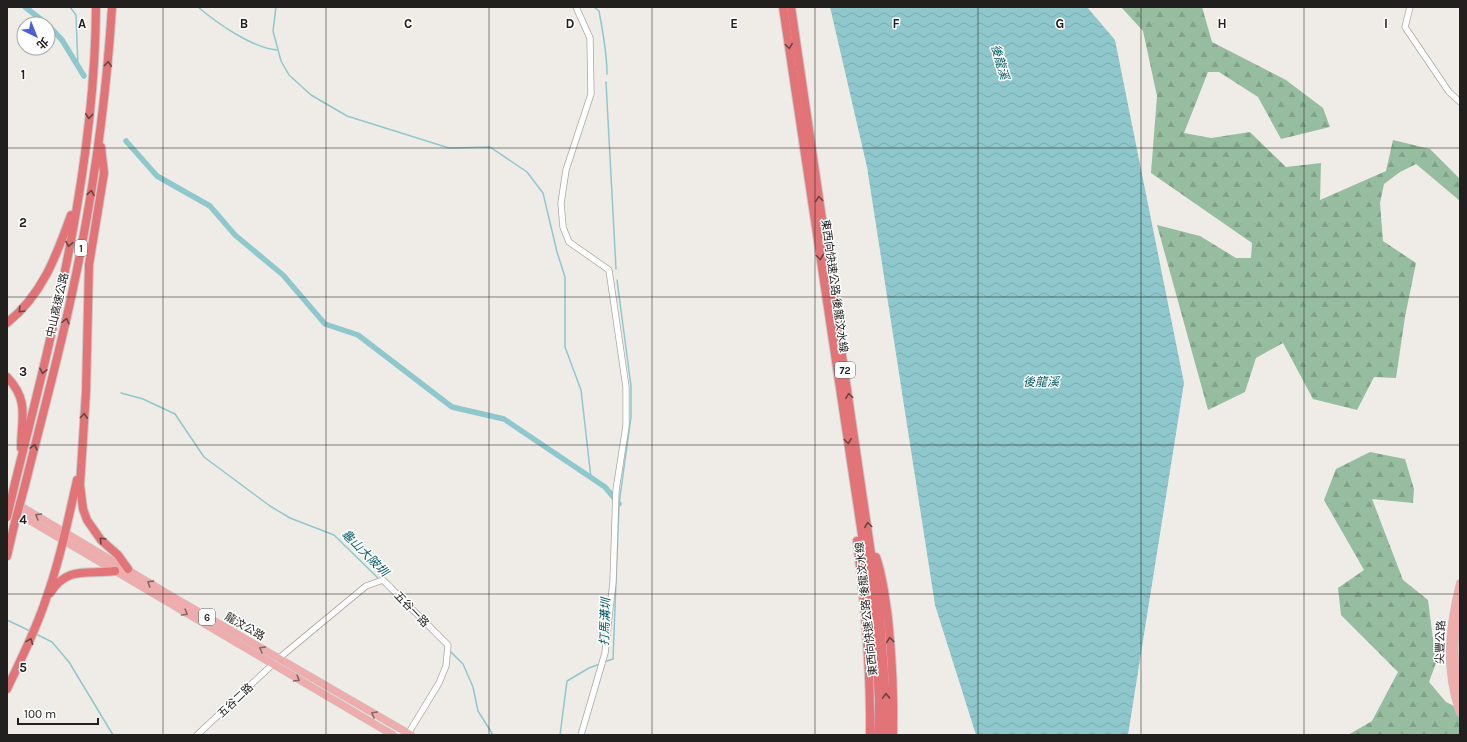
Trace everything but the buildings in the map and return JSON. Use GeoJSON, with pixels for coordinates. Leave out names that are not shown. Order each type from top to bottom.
{"type":"FeatureCollection","features":[{"type":"Feature","properties":{"kind":"highway","name":"中山高速公路"},"geometry":{"type":"LineString","coordinates":[[7,517],[40,383],[80,188],[92,94],[96,46],[96,7]]}},
{"type":"Feature","properties":{"kind":"highway","name":"中山高速公路"},"geometry":{"type":"LineString","coordinates":[[7,556],[82,243],[107,87],[112,7]]}},
{"type":"Feature","properties":{"kind":"highway","name":"東西向快速公路 後龍汶水線"},"geometry":{"type":"LineString","coordinates":[[783,7],[874,615],[879,700],[878,735]]}},
{"type":"Feature","properties":{"kind":"highway","name":"東西向快速公路 後龍汶水線"},"geometry":{"type":"LineString","coordinates":[[791,7],[871,543],[883,646],[886,735]]}},
{"type":"Feature","properties":{"kind":"highway"},"geometry":{"type":"LineString","coordinates":[[100,137],[104,173],[89,265],[86,392],[81,496],[87,520],[101,540],[118,555],[128,569]]}},
{"type":"Feature","properties":{"kind":"highway"},"geometry":{"type":"LineString","coordinates":[[7,323],[33,298],[49,273],[80,188]]}},
{"type":"Feature","properties":{"kind":"highway"},"geometry":{"type":"LineString","coordinates":[[7,377],[14,384],[22,402],[24,413],[21,436],[22,457]]}},
{"type":"Feature","properties":{"kind":"highway"},"geometry":{"type":"LineString","coordinates":[[7,689],[26,649],[46,599],[64,537],[82,458]]}},
{"type":"Feature","properties":{"kind":"highway"},"geometry":{"type":"LineString","coordinates":[[857,508],[856,535],[867,630],[871,699],[870,735]]}},
{"type":"Feature","properties":{"kind":"highway"},"geometry":{"type":"LineString","coordinates":[[871,543],[881,572],[891,646],[894,701],[893,735]]}},
{"type":"Feature","properties":{"kind":"highway"},"geometry":{"type":"LineString","coordinates":[[46,599],[55,586],[72,574],[83,571],[115,571]]}},
{"type":"Feature","properties":{"kind":"main road","name":"龍汶公路"},"geometry":{"type":"LineString","coordinates":[[7,498],[115,571],[393,735]]}},
{"type":"Feature","properties":{"kind":"main road","name":"龍汶公路"},"geometry":{"type":"LineString","coordinates":[[7,507],[128,569],[409,735]]}},
{"type":"Feature","properties":{"kind":"main road","name":"尖豐公路"},"geometry":{"type":"LineString","coordinates":[[1460,583],[1452,615],[1449,642],[1451,678],[1460,713]]}},
{"type":"Feature","properties":{"kind":"main road","name":"尖豐公路"},"geometry":{"type":"LineString","coordinates":[[1460,605],[1454,645],[1460,692]]}},
{"type":"Feature","properties":{"kind":"street"},"geometry":{"type":"LineString","coordinates":[[576,7],[590,38],[591,94],[566,170],[561,204],[563,227],[569,242],[609,270],[626,387],[626,426],[616,490],[613,582],[605,653],[581,735]]}},
{"type":"Feature","properties":{"kind":"street"},"geometry":{"type":"LineString","coordinates":[[1410,7],[1405,27],[1449,92],[1460,102]]}},
{"type":"Feature","properties":{"kind":"street","name":"五谷一路"},"geometry":{"type":"LineString","coordinates":[[278,659],[366,586],[384,580],[448,645],[446,666],[439,683],[409,735]]}},
{"type":"Feature","properties":{"kind":"street","name":"五谷二路"},"geometry":{"type":"LineString","coordinates":[[197,735],[272,665]]}},
{"type":"Feature","properties":{"kind":"street"},"geometry":{"type":"LineString","coordinates":[[1451,678],[1459,684]]}},
{"type":"Feature","properties":{"kind":"green space"},"geometry":{"type":"Polygon","coordinates":[[[1121,7],[1202,7],[1212,42],[1286,80],[1323,108],[1330,127],[1281,139],[1258,97],[1219,72],[1208,72],[1184,133],[1211,138],[1250,132],[1286,167],[1321,163],[1320,200],[1386,171],[1393,140],[1430,149],[1460,179],[1460,201],[1416,164],[1400,172],[1384,184],[1380,203],[1383,241],[1416,263],[1405,317],[1396,378],[1374,377],[1357,410],[1313,399],[1283,343],[1256,358],[1245,392],[1208,410],[1157,225],[1200,236],[1236,258],[1251,258],[1252,243],[1151,173],[1157,96],[1143,31],[1121,7]]]}},
{"type":"Feature","properties":{"kind":"green space"},"geometry":{"type":"Polygon","coordinates":[[[1370,452],[1405,459],[1414,489],[1413,503],[1372,499],[1403,580],[1428,600],[1436,663],[1429,682],[1446,702],[1460,709],[1460,735],[1348,735],[1372,721],[1398,672],[1341,615],[1338,588],[1364,570],[1324,500],[1336,469],[1370,452]]]}},
{"type":"Feature","properties":{"kind":"water","name":"後龍溪"},"geometry":{"type":"Polygon","coordinates":[[[830,7],[1087,7],[1115,40],[1184,383],[1128,735],[976,735],[935,605],[867,167],[830,7]]]}},
{"type":"Feature","properties":{"kind":"waterway"},"geometry":{"type":"LineString","coordinates":[[25,7],[37,16]]}},
{"type":"Feature","properties":{"kind":"waterway"},"geometry":{"type":"LineString","coordinates":[[70,7],[76,15],[78,67]]}},
{"type":"Feature","properties":{"kind":"waterway"},"geometry":{"type":"LineString","coordinates":[[198,7],[235,34],[246,40],[257,45],[277,50]]}},
{"type":"Feature","properties":{"kind":"waterway"},"geometry":{"type":"LineString","coordinates":[[276,7],[273,31],[281,61],[289,75],[311,95],[347,116],[449,148],[490,147],[527,172],[543,193],[557,252],[565,277],[565,347],[581,390],[591,478]]}},
{"type":"Feature","properties":{"kind":"waterway"},"geometry":{"type":"LineString","coordinates":[[594,7],[599,11],[606,50],[607,74]]}},
{"type":"Feature","properties":{"kind":"waterway"},"geometry":{"type":"LineString","coordinates":[[56,34],[62,40],[84,76]]}},
{"type":"Feature","properties":{"kind":"waterway"},"geometry":{"type":"LineString","coordinates":[[606,82],[616,269]]}},
{"type":"Feature","properties":{"kind":"waterway"},"geometry":{"type":"LineString","coordinates":[[126,141],[157,176],[210,206],[235,235],[283,275],[325,324],[358,335],[452,407],[504,419],[605,487],[619,504]]}},
{"type":"Feature","properties":{"kind":"waterway"},"geometry":{"type":"LineString","coordinates":[[604,662],[613,659],[619,504],[631,417],[631,386],[617,280]]}},
{"type":"Feature","properties":{"kind":"waterway","name":"龜山大陂圳"},"geometry":{"type":"LineString","coordinates":[[121,393],[143,399],[175,414],[204,457],[270,506],[290,518],[334,535],[379,579]]}},
{"type":"Feature","properties":{"kind":"waterway"},"geometry":{"type":"LineString","coordinates":[[7,620],[30,631]]}},
{"type":"Feature","properties":{"kind":"waterway"},"geometry":{"type":"LineString","coordinates":[[36,634],[52,642],[69,662],[113,735]]}},
{"type":"Feature","properties":{"kind":"waterway","name":"龜山大陂圳"},"geometry":{"type":"LineString","coordinates":[[449,650],[463,664],[473,687],[478,711],[493,735]]}},
{"type":"Feature","properties":{"kind":"waterway","name":"打馬溝圳"},"geometry":{"type":"LineString","coordinates":[[560,735],[567,681],[589,668],[600,664]]}}]}
